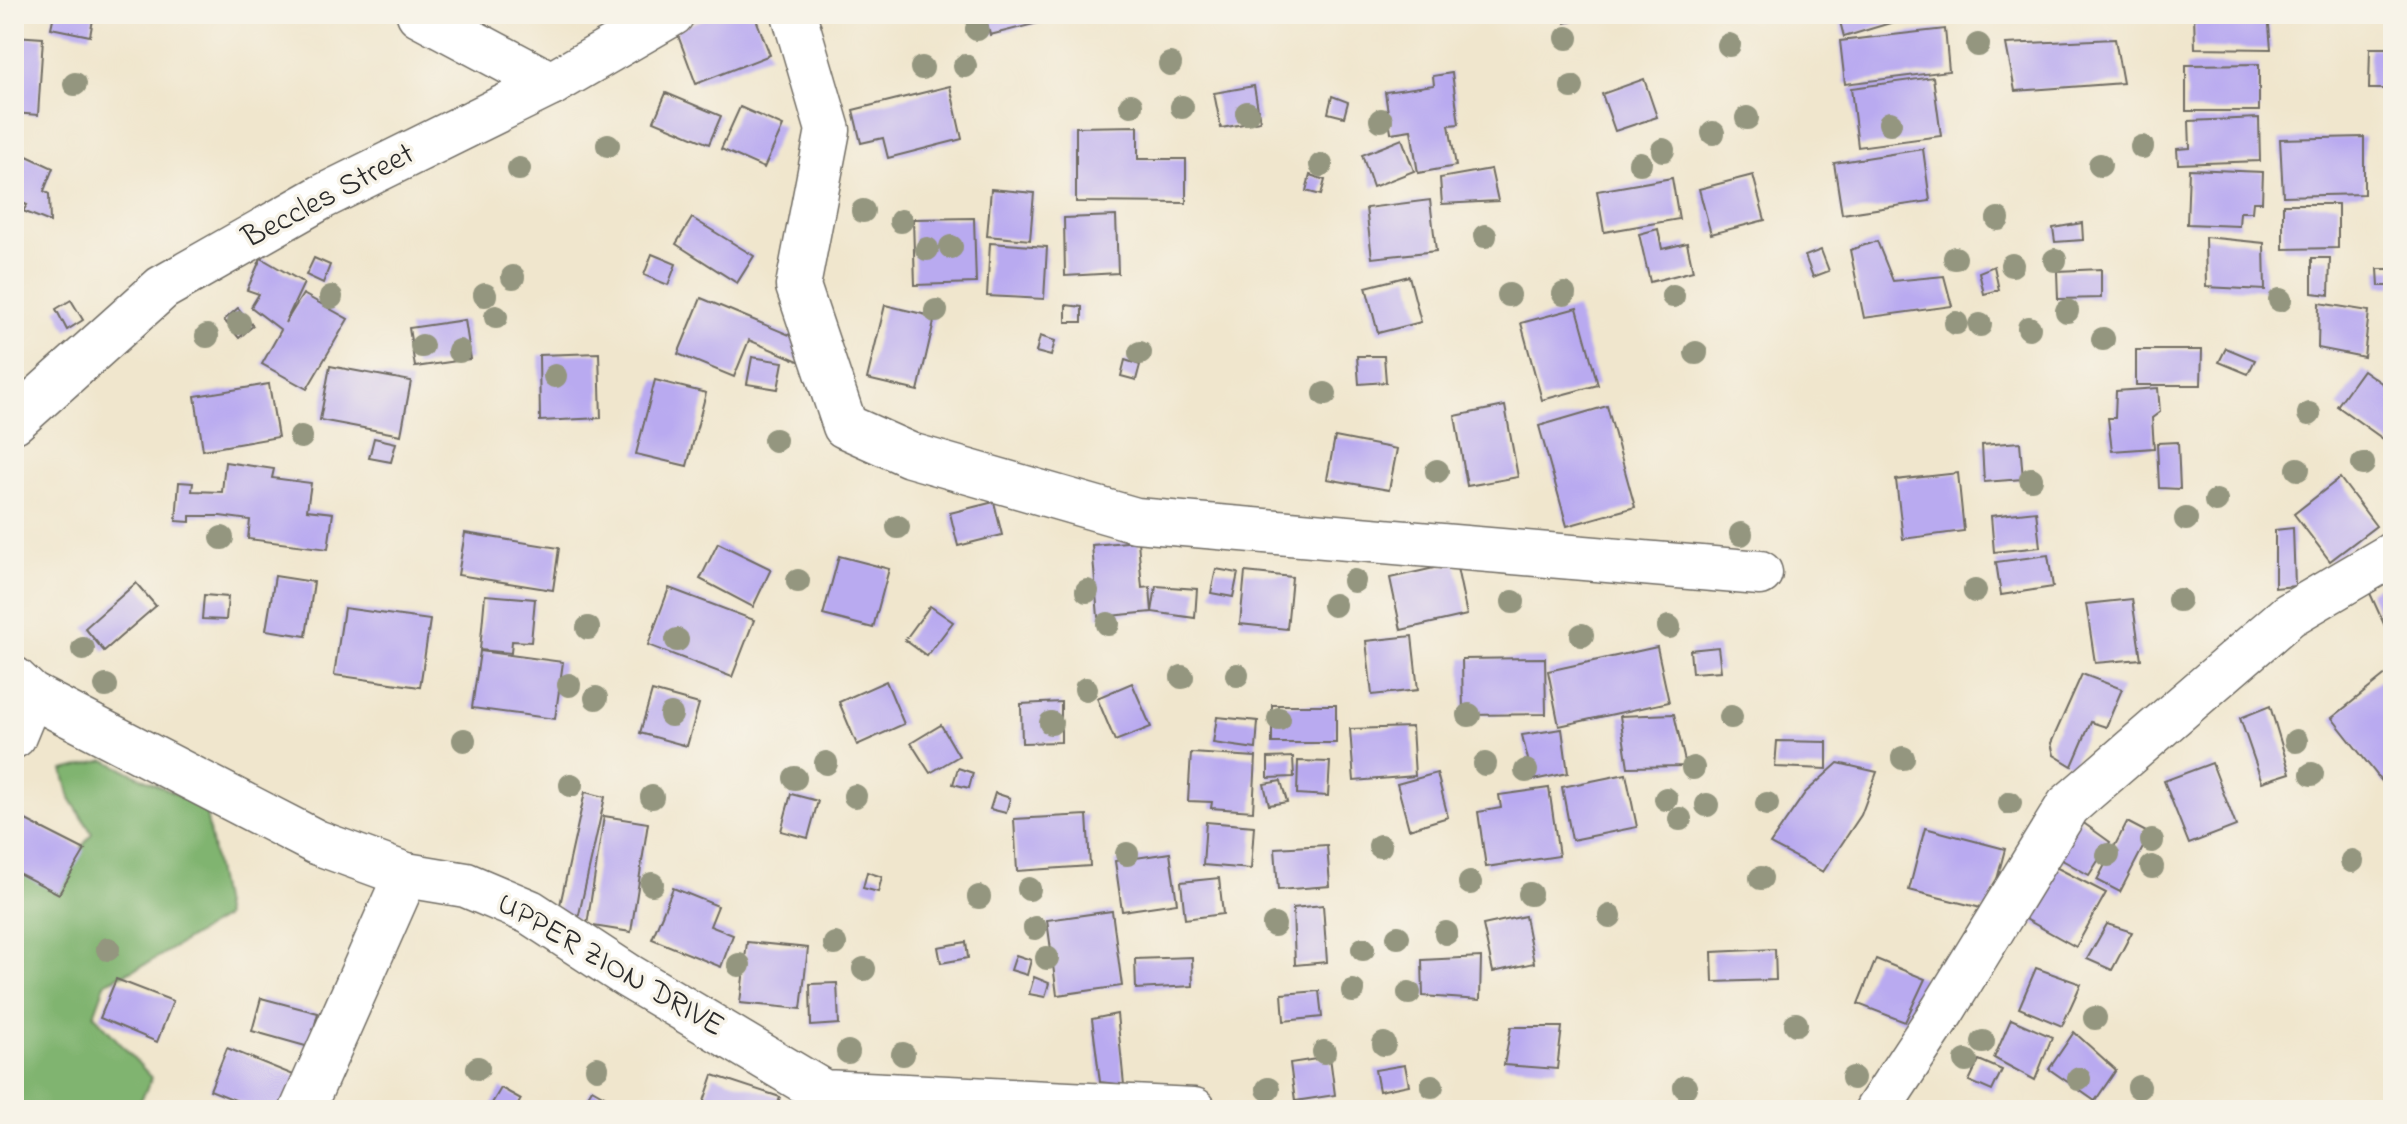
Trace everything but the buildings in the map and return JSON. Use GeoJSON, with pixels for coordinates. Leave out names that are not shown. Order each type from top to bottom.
{"type":"FeatureCollection","features":[{"type":"Feature","properties":{"kind":"street"},"geometry":{"type":"LineString","coordinates":[[419,14],[551,84]]}},
{"type":"Feature","properties":{"kind":"street","name":"Beccles Street"},"geometry":{"type":"LineString","coordinates":[[14,421],[162,288],[322,197],[551,84],[672,14]]}},
{"type":"Feature","properties":{"kind":"street"},"geometry":{"type":"LineString","coordinates":[[794,14],[828,130],[798,286],[845,426],[910,455],[1136,520],[1760,573]]}},
{"type":"Feature","properties":{"kind":"street"},"geometry":{"type":"LineString","coordinates":[[1874,1109],[1943,1010],[2068,806],[2289,615],[2393,554]]}},
{"type":"Feature","properties":{"kind":"street"},"geometry":{"type":"LineString","coordinates":[[14,736],[23,687]]}},
{"type":"Feature","properties":{"kind":"street","name":"UPPER ZION DRIVE"},"geometry":{"type":"LineString","coordinates":[[23,687],[316,842],[406,875],[466,885],[530,912],[628,976],[823,1092],[1194,1110]]}},
{"type":"Feature","properties":{"kind":"street"},"geometry":{"type":"LineString","coordinates":[[302,1110],[406,875]]}},
{"type":"Feature","properties":{"kind":"green space"},"geometry":{"type":"Polygon","coordinates":[[[105,760],[205,808],[225,917],[146,964],[106,982],[94,1015],[152,1078],[139,1104],[130,1110],[14,1110],[14,864],[55,885],[92,833],[70,798],[63,770],[105,760]]]}}]}
